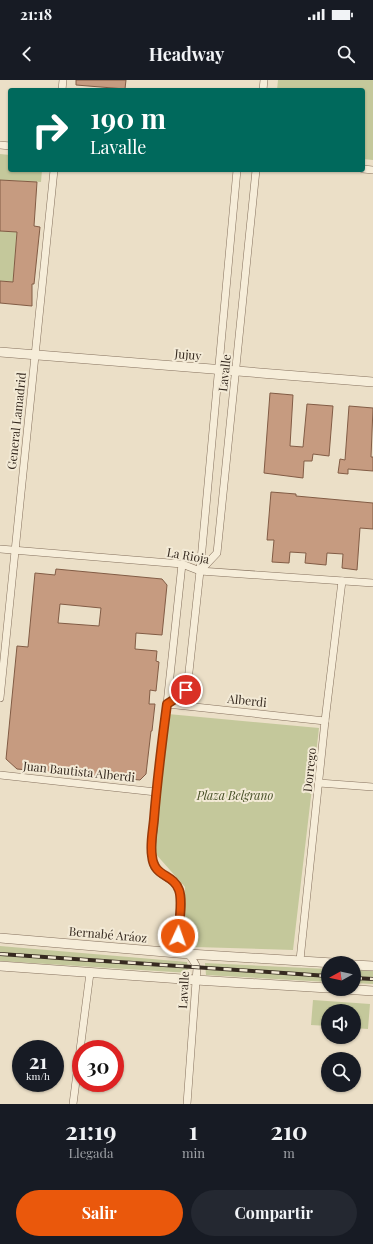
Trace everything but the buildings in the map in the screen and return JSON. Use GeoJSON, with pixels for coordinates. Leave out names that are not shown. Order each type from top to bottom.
{"type":"FeatureCollection","features":[{"type":"Feature","properties":{"kind":"street","name":"General Lamadrid"},"geometry":{"type":"LineString","coordinates":[[0,698],[54,172]]}},
{"type":"Feature","properties":{"kind":"street","name":"Lavalle"},"geometry":{"type":"LineString","coordinates":[[167,704],[186,690],[200,570],[237,172]]}},
{"type":"Feature","properties":{"kind":"street","name":"Lavalle"},"geometry":{"type":"LineString","coordinates":[[200,570],[217,553],[256,172]]}},
{"type":"Feature","properties":{"kind":"street","name":"Jujuy"},"geometry":{"type":"LineString","coordinates":[[0,352],[373,382]]}},
{"type":"Feature","properties":{"kind":"street","name":"La Rioja"},"geometry":{"type":"LineString","coordinates":[[0,550],[182,564],[200,570],[373,583]]}},
{"type":"Feature","properties":{"kind":"street","name":"Lavalle"},"geometry":{"type":"LineString","coordinates":[[182,564],[156,792],[152,854],[153,866],[173,881],[179,889],[178,936],[180,942],[195,961],[197,968],[187,1104]]}},
{"type":"Feature","properties":{"kind":"street","name":"Dorrego"},"geometry":{"type":"LineString","coordinates":[[300,960],[325,721],[342,581]]}},
{"type":"Feature","properties":{"kind":"street","name":"Alberdi"},"geometry":{"type":"LineString","coordinates":[[167,704],[325,721]]}},
{"type":"Feature","properties":{"kind":"street","name":"Juan Bautista Alberdi"},"geometry":{"type":"LineString","coordinates":[[0,774],[156,792]]}},
{"type":"Feature","properties":{"kind":"street"},"geometry":{"type":"LineString","coordinates":[[319,783],[373,787]]}},
{"type":"Feature","properties":{"kind":"street","name":"Bernabé Aráoz"},"geometry":{"type":"LineString","coordinates":[[0,938],[189,954],[321,962]]}},
{"type":"Feature","properties":{"kind":"street"},"geometry":{"type":"LineString","coordinates":[[361,965],[373,966]]}},
{"type":"Feature","properties":{"kind":"street"},"geometry":{"type":"LineString","coordinates":[[0,966],[321,988]]}},
{"type":"Feature","properties":{"kind":"street"},"geometry":{"type":"LineString","coordinates":[[73,1104],[90,973]]}},
{"type":"Feature","properties":{"kind":"street"},"geometry":{"type":"LineString","coordinates":[[361,990],[373,991]]}},
{"type":"Feature","properties":{"kind":"green space"},"geometry":{"type":"Polygon","coordinates":[[[278,80],[373,80],[373,160],[365,159],[365,88],[277,88],[278,80]]]}},
{"type":"Feature","properties":{"kind":"green space"},"geometry":{"type":"Polygon","coordinates":[[[0,154],[8,155],[8,172],[42,172],[41,182],[0,180],[0,154]]]}},
{"type":"Feature","properties":{"kind":"green space"},"geometry":{"type":"Polygon","coordinates":[[[0,231],[17,232],[13,282],[0,281],[0,231]]]}},
{"type":"Feature","properties":{"kind":"green space","name":"Plaza Belgrano"},"geometry":{"type":"Polygon","coordinates":[[[168,714],[319,728],[293,950],[195,947],[183,933],[185,887],[154,852],[168,714]]]}},
{"type":"Feature","properties":{"kind":"green space"},"geometry":{"type":"Polygon","coordinates":[[[0,946],[187,962],[189,973],[0,961],[0,946]]]}},
{"type":"Feature","properties":{"kind":"green space"},"geometry":{"type":"Polygon","coordinates":[[[205,963],[321,969],[321,982],[206,975],[205,963]]]}},
{"type":"Feature","properties":{"kind":"green space"},"geometry":{"type":"Polygon","coordinates":[[[361,970],[373,971],[373,984],[361,983],[361,970]]]}},
{"type":"Feature","properties":{"kind":"green space"},"geometry":{"type":"Polygon","coordinates":[[[313,1000],[370,1004],[368,1029],[361,1028],[361,1004],[321,1004],[321,1026],[311,1025],[313,1000]]]}},
{"type":"Feature","properties":{"kind":"railway"},"geometry":{"type":"LineString","coordinates":[[0,954],[321,976]]}},
{"type":"Feature","properties":{"kind":"railway"},"geometry":{"type":"LineString","coordinates":[[361,978],[373,979]]}},
{"type":"Feature","properties":{"kind":"route"},"geometry":{"type":"LineString","coordinates":[[178,936],[179,889],[173,881],[153,866],[152,854],[156,792],[167,704],[186,690]]}}]}
